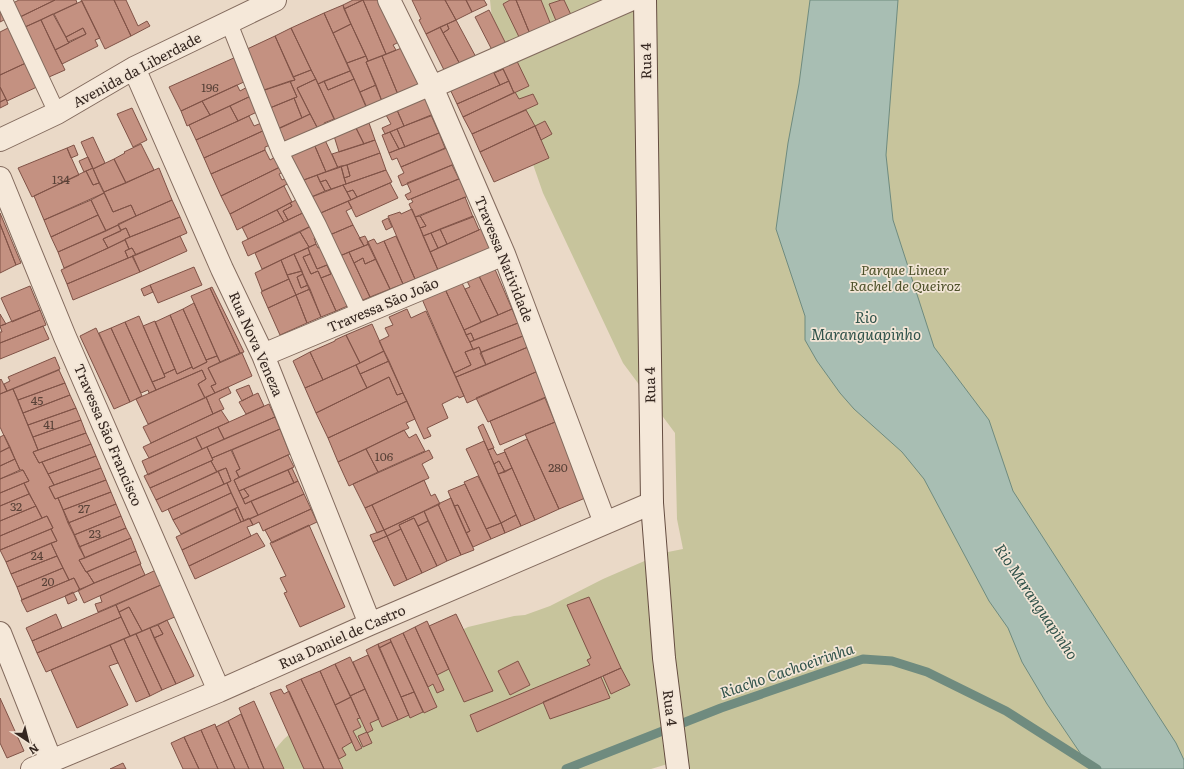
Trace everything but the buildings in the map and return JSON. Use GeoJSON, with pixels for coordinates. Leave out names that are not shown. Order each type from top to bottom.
{"type":"FeatureCollection","features":[{"type":"Feature","properties":{"kind":"street","name":"Avenida da Liberdade"},"geometry":{"type":"LineString","coordinates":[[0,140],[56,113],[134,68],[275,0]]}},
{"type":"Feature","properties":{"kind":"street","name":"Travessa Natividade"},"geometry":{"type":"LineString","coordinates":[[389,0],[432,87],[504,254],[605,523]]}},
{"type":"Feature","properties":{"kind":"street"},"geometry":{"type":"LineString","coordinates":[[432,87],[630,0]]}},
{"type":"Feature","properties":{"kind":"street","name":"Rua 4"},"geometry":{"type":"LineString","coordinates":[[645,0],[652,503],[664,658],[678,769]]}},
{"type":"Feature","properties":{"kind":"street","name":"Rua Nova Veneza"},"geometry":{"type":"LineString","coordinates":[[134,68],[219,262],[263,355],[370,624]]}},
{"type":"Feature","properties":{"kind":"street","name":"Travessa São Francisco"},"geometry":{"type":"LineString","coordinates":[[0,178],[66,337],[219,691]]}},
{"type":"Feature","properties":{"kind":"street","name":"Travessa São João"},"geometry":{"type":"LineString","coordinates":[[263,355],[504,254]]}},
{"type":"Feature","properties":{"kind":"street","name":"Rua Daniel de Castro"},"geometry":{"type":"LineString","coordinates":[[32,769],[219,691],[370,624],[652,503]]}},
{"type":"Feature","properties":{"kind":"street"},"geometry":{"type":"LineString","coordinates":[[0,633],[51,761]]}},
{"type":"Feature","properties":{"kind":"lane"},"geometry":{"type":"LineString","coordinates":[[4,0],[56,113]]}},
{"type":"Feature","properties":{"kind":"lane"},"geometry":{"type":"LineString","coordinates":[[229,23],[280,152],[318,225],[360,314]]}},
{"type":"Feature","properties":{"kind":"lane"},"geometry":{"type":"LineString","coordinates":[[280,152],[432,87]]}},
{"type":"Feature","properties":{"kind":"green space","name":"Parque Linear Rachel de Queiroz"},"geometry":{"type":"Polygon","coordinates":[[[490,0],[1184,0],[1184,769],[682,769],[671,763],[651,769],[250,769],[271,754],[284,739],[311,716],[357,681],[419,647],[441,640],[468,627],[514,616],[525,615],[550,606],[603,579],[663,553],[683,549],[677,519],[675,433],[623,363],[543,193],[496,58],[490,0]]]}},
{"type":"Feature","properties":{"kind":"water","name":"Rio Maranguapinho"},"geometry":{"type":"Polygon","coordinates":[[[810,0],[898,0],[886,155],[893,220],[934,347],[989,420],[1013,491],[1176,743],[1184,760],[1184,769],[1091,769],[1047,704],[1022,662],[1008,628],[989,601],[924,479],[902,452],[854,409],[840,393],[817,361],[805,340],[805,316],[776,229],[788,143],[799,84],[810,0]]]}},
{"type":"Feature","properties":{"kind":"waterway","name":"Riacho Cachoeirinha"},"geometry":{"type":"LineString","coordinates":[[566,769],[721,708],[863,659],[892,661],[927,672],[1006,711],[1097,769]]}}]}
